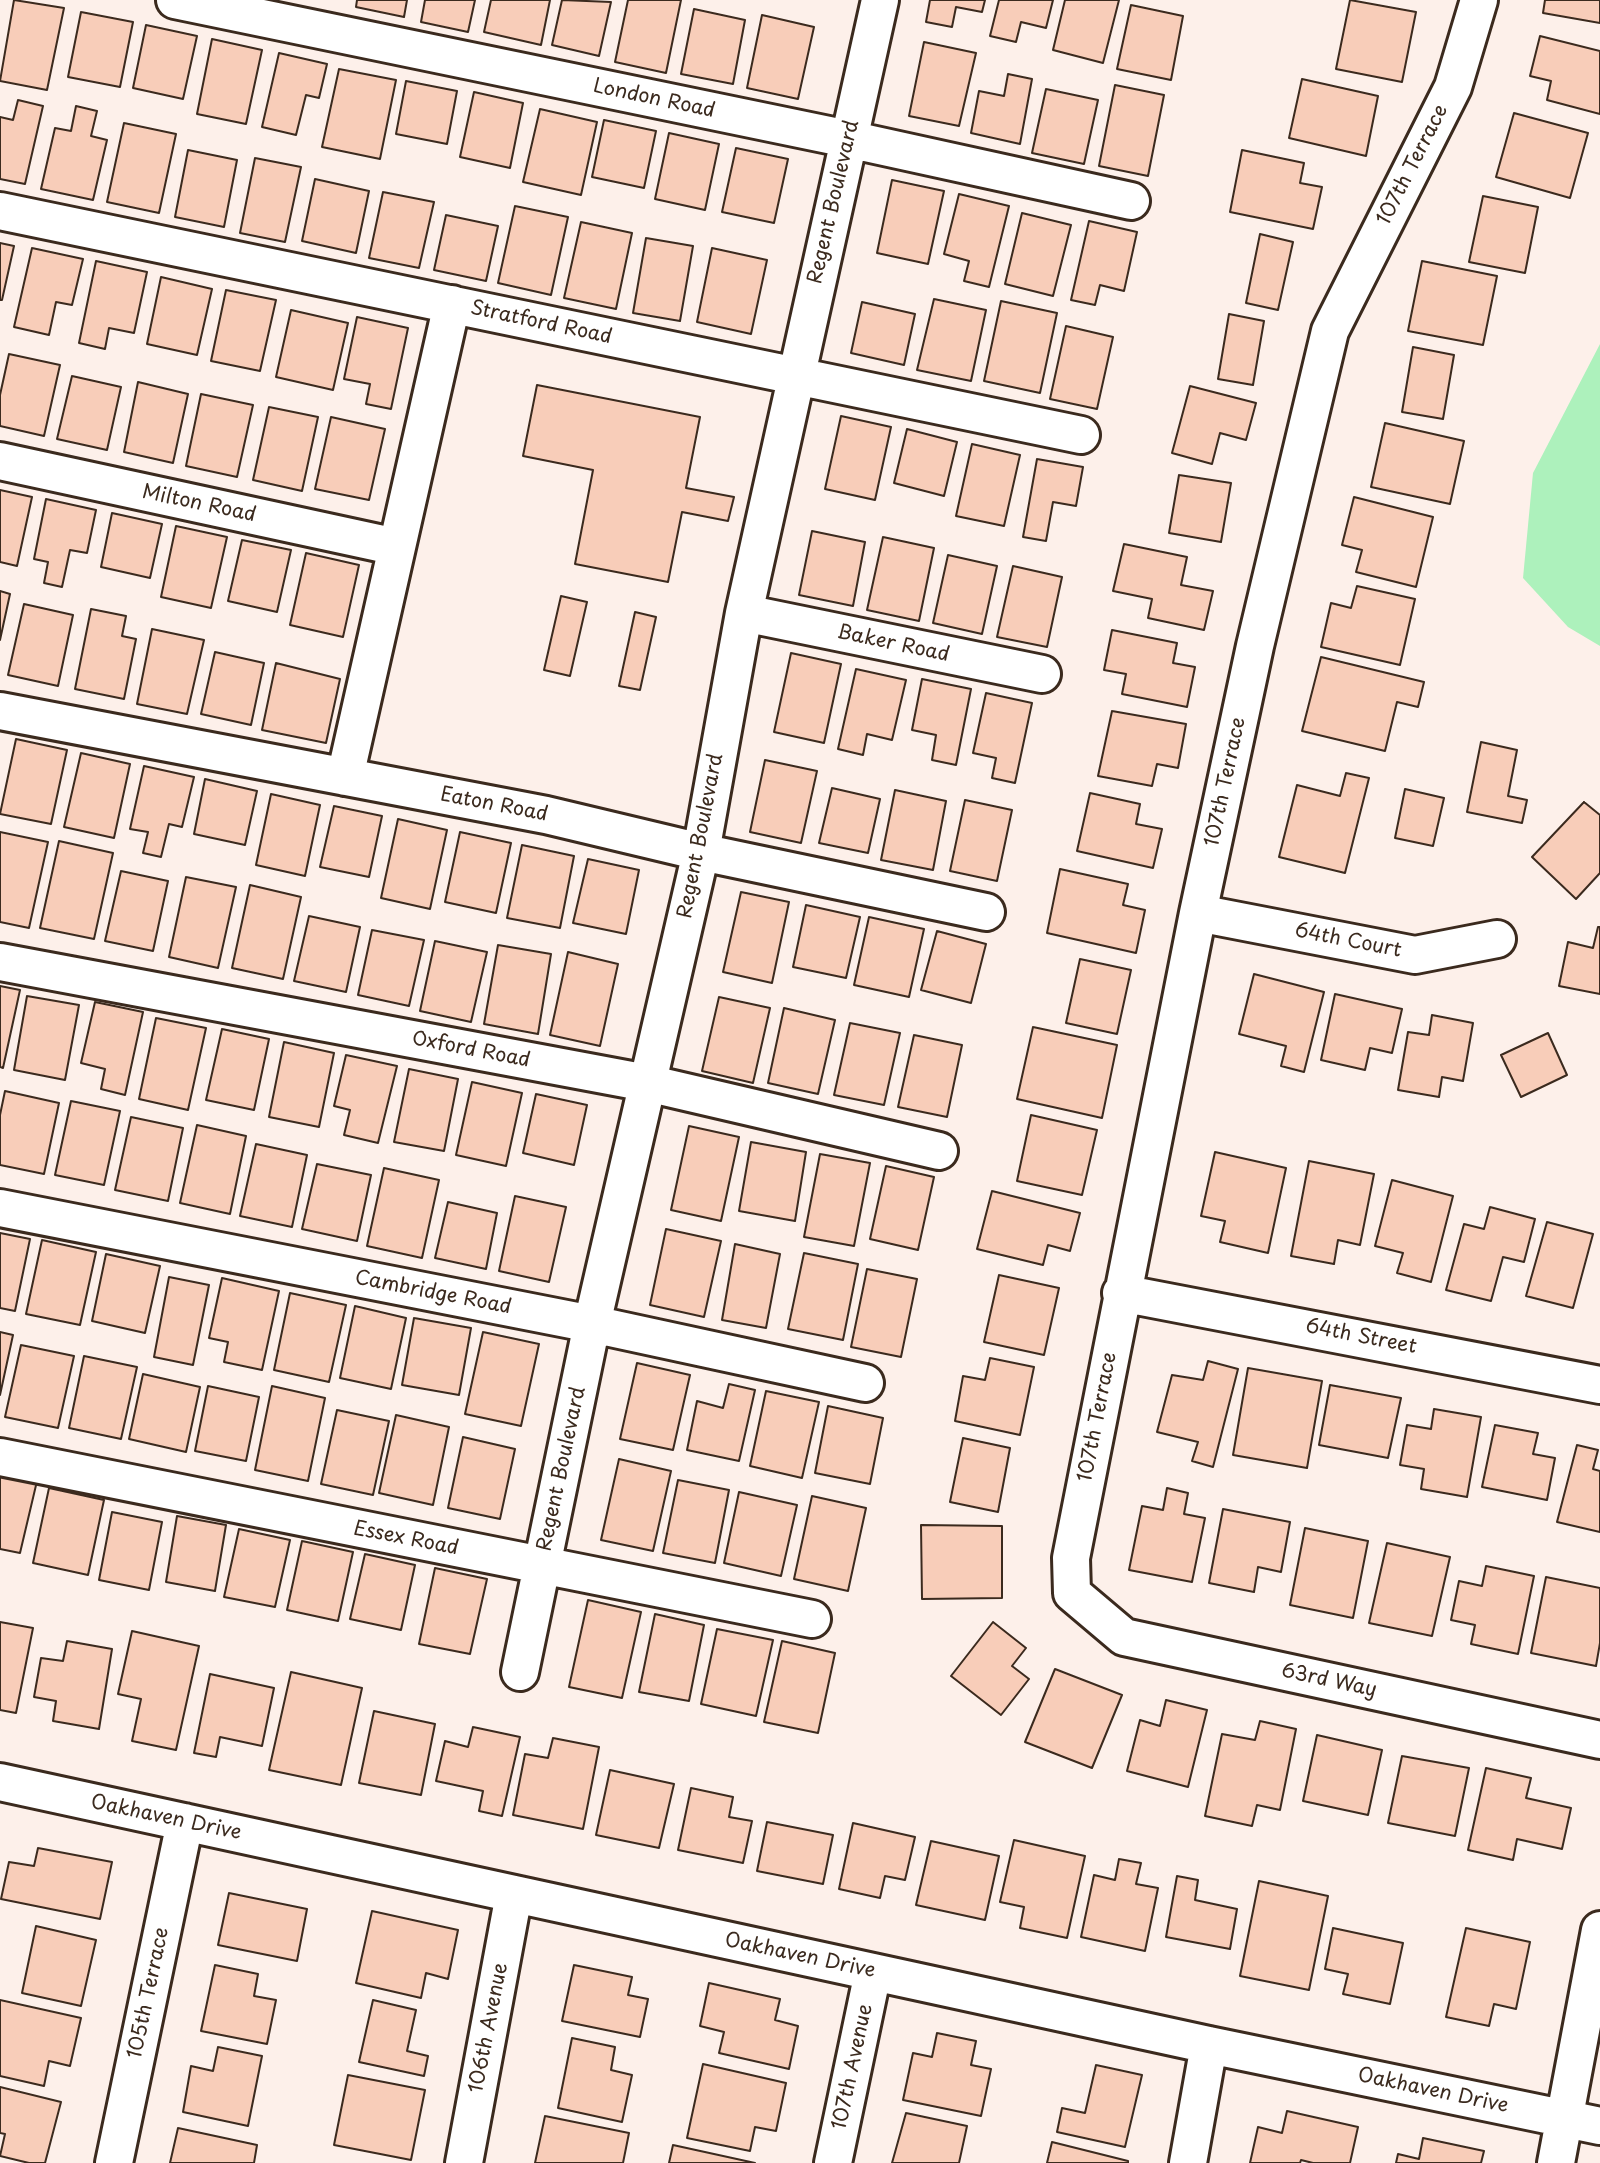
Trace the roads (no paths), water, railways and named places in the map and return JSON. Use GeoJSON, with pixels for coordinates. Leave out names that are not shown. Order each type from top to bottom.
{"type":"FeatureCollection","features":[{"type":"Feature","properties":{"kind":"street","name":"London Road"},"geometry":{"type":"LineString","coordinates":[[175,0],[848,139],[1131,201]]}},
{"type":"Feature","properties":{"kind":"street","name":"Regent Boulevard"},"geometry":{"type":"LineString","coordinates":[[520,1672],[592,1324],[701,852],[744,613],[880,0]]}},
{"type":"Feature","properties":{"kind":"street","name":"107th Terrace"},"geometry":{"type":"LineString","coordinates":[[1072,1593],[1071,1558],[1198,913],[1255,646],[1330,331],[1453,87],[1479,0]]}},
{"type":"Feature","properties":{"kind":"street","name":"Stratford Road"},"geometry":{"type":"LineString","coordinates":[[0,211],[1081,435]]}},
{"type":"Feature","properties":{"kind":"street"},"geometry":{"type":"LineString","coordinates":[[345,777],[452,304]]}},
{"type":"Feature","properties":{"kind":"street","name":"Milton Road"},"geometry":{"type":"LineString","coordinates":[[0,461],[397,547]]}},
{"type":"Feature","properties":{"kind":"street","name":"Baker Road"},"geometry":{"type":"LineString","coordinates":[[744,613],[1042,674]]}},
{"type":"Feature","properties":{"kind":"street","name":"Eaton Road"},"geometry":{"type":"LineString","coordinates":[[0,711],[546,815],[701,852],[986,912]]}},
{"type":"Feature","properties":{"kind":"street","name":"64th Court"},"geometry":{"type":"LineString","coordinates":[[1198,913],[1415,955],[1497,939]]}},
{"type":"Feature","properties":{"kind":"street","name":"Oxford Road"},"geometry":{"type":"LineString","coordinates":[[0,962],[647,1083],[939,1151]]}},
{"type":"Feature","properties":{"kind":"street","name":"Cambridge Road"},"geometry":{"type":"LineString","coordinates":[[0,1208],[592,1324],[865,1383]]}},
{"type":"Feature","properties":{"kind":"street","name":"64th Street"},"geometry":{"type":"LineString","coordinates":[[1121,1293],[1600,1385]]}},
{"type":"Feature","properties":{"kind":"street","name":"Essex Road"},"geometry":{"type":"LineString","coordinates":[[0,1457],[812,1619]]}},
{"type":"Feature","properties":{"kind":"street","name":"63rd Way"},"geometry":{"type":"LineString","coordinates":[[1072,1593],[1124,1637],[1600,1740]]}},
{"type":"Feature","properties":{"kind":"street","name":"Oakhaven Drive"},"geometry":{"type":"LineString","coordinates":[[0,1782],[1209,2045],[1583,2122]]}},
{"type":"Feature","properties":{"kind":"street","name":"105th Terrace"},"geometry":{"type":"LineString","coordinates":[[114,2163],[185,1822]]}},
{"type":"Feature","properties":{"kind":"street","name":"106th Avenue"},"geometry":{"type":"LineString","coordinates":[[464,2163],[514,1894]]}},
{"type":"Feature","properties":{"kind":"street"},"geometry":{"type":"LineString","coordinates":[[1556,2163],[1583,2122],[1600,1930]]}},
{"type":"Feature","properties":{"kind":"street","name":"107th Avenue"},"geometry":{"type":"LineString","coordinates":[[833,2163],[873,1972]]}},
{"type":"Feature","properties":{"kind":"street"},"geometry":{"type":"LineString","coordinates":[[1188,2163],[1209,2045]]}}]}
